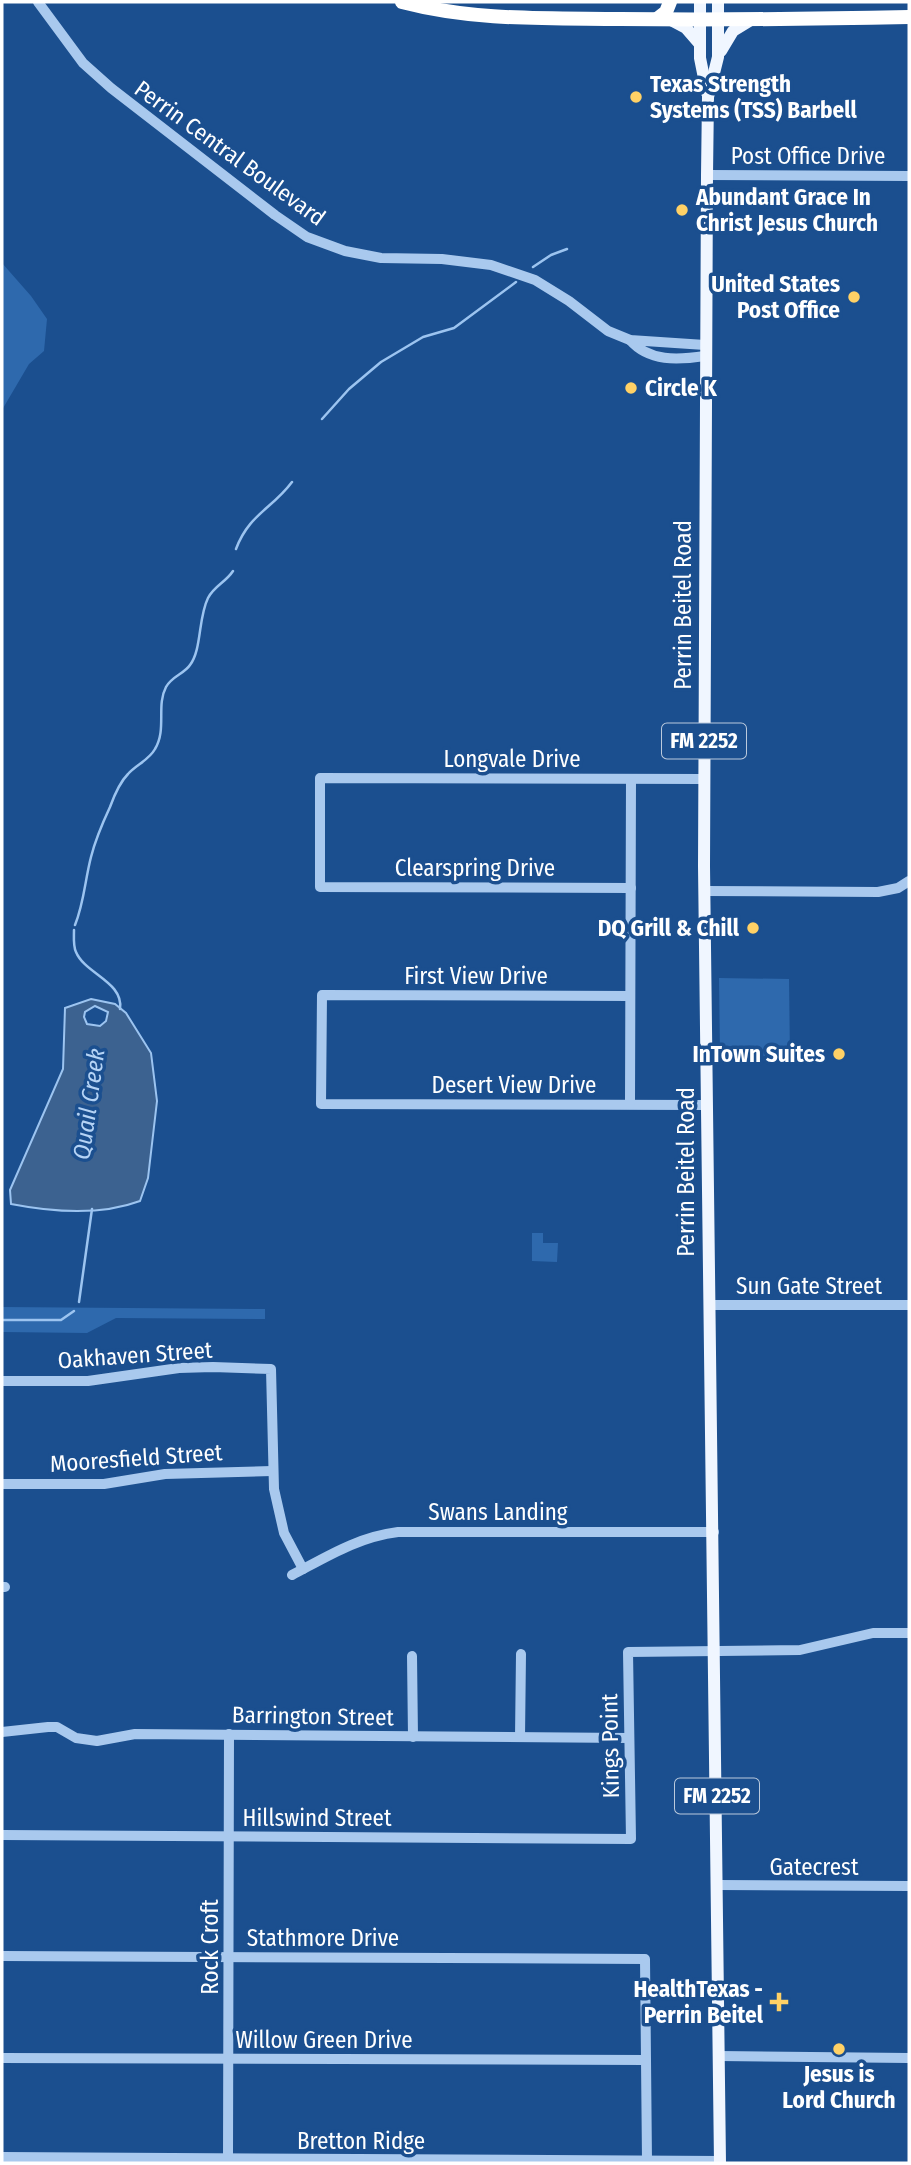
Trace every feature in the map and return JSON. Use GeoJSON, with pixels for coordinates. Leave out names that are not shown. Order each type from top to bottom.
{"type":"FeatureCollection","features":[{"type":"Feature","properties":{"kind":"highway"},"geometry":{"type":"LineString","coordinates":[[402,2],[434,10],[492,18],[909,16]]}},
{"type":"Feature","properties":{"kind":"highway"},"geometry":{"type":"LineString","coordinates":[[663,19],[670,2]]}},
{"type":"Feature","properties":{"kind":"highway"},"geometry":{"type":"LineString","coordinates":[[740,6],[755,18]]}},
{"type":"Feature","properties":{"kind":"main road","name":"Perrin Beitel Road"},"geometry":{"type":"LineString","coordinates":[[701,2],[700,58],[708,97]]}},
{"type":"Feature","properties":{"kind":"main road","name":"Perrin Beitel Road"},"geometry":{"type":"LineString","coordinates":[[718,2],[718,57],[708,97],[706,175],[704,779],[720,2162]]}},
{"type":"Feature","properties":{"kind":"main road"},"geometry":{"type":"LineString","coordinates":[[718,57],[733,30],[755,18]]}},
{"type":"Feature","properties":{"kind":"main road"},"geometry":{"type":"LineString","coordinates":[[663,19],[689,30],[699,43]]}},
{"type":"Feature","properties":{"kind":"street","name":"Perrin Central Boulevard"},"geometry":{"type":"LineString","coordinates":[[38,2],[83,64],[228,179],[307,237],[345,251],[381,258],[451,260],[491,265],[512,271],[553,290],[608,331],[630,340],[646,354],[686,359],[705,351]]}},
{"type":"Feature","properties":{"kind":"street","name":"Post Office Drive"},"geometry":{"type":"LineString","coordinates":[[706,175],[909,176]]}},
{"type":"Feature","properties":{"kind":"street","name":"Longvale Drive"},"geometry":{"type":"LineString","coordinates":[[320,887],[320,778],[704,779]]}},
{"type":"Feature","properties":{"kind":"street"},"geometry":{"type":"LineString","coordinates":[[630,1104],[631,779]]}},
{"type":"Feature","properties":{"kind":"street"},"geometry":{"type":"LineString","coordinates":[[705,891],[878,892],[898,888],[909,881]]}},
{"type":"Feature","properties":{"kind":"street","name":"Clearspring Drive"},"geometry":{"type":"LineString","coordinates":[[320,887],[631,888]]}},
{"type":"Feature","properties":{"kind":"street","name":"First View Drive"},"geometry":{"type":"LineString","coordinates":[[321,1104],[322,995],[630,996]]}},
{"type":"Feature","properties":{"kind":"street","name":"Desert View Drive"},"geometry":{"type":"LineString","coordinates":[[321,1104],[707,1105]]}},
{"type":"Feature","properties":{"kind":"street","name":"Sun Gate Street"},"geometry":{"type":"LineString","coordinates":[[709,1305],[909,1305]]}},
{"type":"Feature","properties":{"kind":"street","name":"Oakhaven Street"},"geometry":{"type":"LineString","coordinates":[[2,1381],[88,1381],[179,1368],[271,1369],[272,1471]]}},
{"type":"Feature","properties":{"kind":"street"},"geometry":{"type":"LineString","coordinates":[[272,1471],[277,1512],[303,1570]]}},
{"type":"Feature","properties":{"kind":"street","name":"Mooresfield Street"},"geometry":{"type":"LineString","coordinates":[[2,1484],[104,1484],[165,1474],[272,1471]]}},
{"type":"Feature","properties":{"kind":"street","name":"Swans Landing"},"geometry":{"type":"LineString","coordinates":[[292,1575],[351,1544],[398,1532],[714,1532]]}},
{"type":"Feature","properties":{"kind":"street"},"geometry":{"type":"LineString","coordinates":[[714,1650],[800,1650],[873,1633],[909,1633]]}},
{"type":"Feature","properties":{"kind":"street","name":"Kings Point"},"geometry":{"type":"LineString","coordinates":[[631,1839],[628,1652],[714,1650]]}},
{"type":"Feature","properties":{"kind":"street"},"geometry":{"type":"LineString","coordinates":[[520,1737],[521,1654]]}},
{"type":"Feature","properties":{"kind":"street"},"geometry":{"type":"LineString","coordinates":[[412,1656],[412,1737]]}},
{"type":"Feature","properties":{"kind":"street","name":"Barrington Street"},"geometry":{"type":"LineString","coordinates":[[2,1732],[57,1727],[76,1738],[97,1741],[135,1734],[629,1738]]}},
{"type":"Feature","properties":{"kind":"street","name":"Rock Croft"},"geometry":{"type":"LineString","coordinates":[[228,2160],[229,1734]]}},
{"type":"Feature","properties":{"kind":"street","name":"Hillswind Street"},"geometry":{"type":"LineString","coordinates":[[2,1836],[631,1839]]}},
{"type":"Feature","properties":{"kind":"street","name":"Gatecrest"},"geometry":{"type":"LineString","coordinates":[[718,1885],[909,1886]]}},
{"type":"Feature","properties":{"kind":"street","name":"Stathmore Drive"},"geometry":{"type":"LineString","coordinates":[[2,1956],[645,1959],[646,2060]]}},
{"type":"Feature","properties":{"kind":"street"},"geometry":{"type":"LineString","coordinates":[[719,2056],[909,2058]]}},
{"type":"Feature","properties":{"kind":"street","name":"Willow Green Drive"},"geometry":{"type":"LineString","coordinates":[[2,2058],[646,2060]]}},
{"type":"Feature","properties":{"kind":"street"},"geometry":{"type":"LineString","coordinates":[[646,2060],[647,2161]]}},
{"type":"Feature","properties":{"kind":"street","name":"Bretton Ridge"},"geometry":{"type":"LineString","coordinates":[[2,2157],[720,2162]]}},
{"type":"Feature","properties":{"kind":"shaded area"},"geometry":{"type":"Polygon","coordinates":[[[2,263],[47,319],[44,351],[29,364],[2,410],[2,263]]]}},
{"type":"Feature","properties":{"kind":"shaded area"},"geometry":{"type":"Polygon","coordinates":[[[719,978],[789,979],[790,1057],[720,1055],[719,978]]]}},
{"type":"Feature","properties":{"kind":"shaded area"},"geometry":{"type":"Polygon","coordinates":[[[532,1233],[543,1233],[543,1243],[558,1243],[557,1262],[532,1261],[532,1233]]]}},
{"type":"Feature","properties":{"kind":"shaded area"},"geometry":{"type":"Polygon","coordinates":[[[2,1307],[265,1309],[265,1319],[116,1318],[87,1333],[2,1332],[2,1307]]]}},
{"type":"Feature","properties":{"kind":"water"},"geometry":{"type":"Polygon","coordinates":[[[91,999],[115,1004],[126,1013],[151,1053],[157,1101],[148,1178],[140,1201],[92,1211],[43,1209],[11,1204],[10,1190],[63,1069],[65,1008],[91,999]],[[95,1006],[85,1012],[84,1017],[87,1024],[100,1026],[106,1021],[108,1012],[95,1006]]]}},
{"type":"Feature","properties":{"kind":"waterway","name":"Quail Creek"},"geometry":{"type":"LineString","coordinates":[[533,267],[551,255],[567,249]]}},
{"type":"Feature","properties":{"kind":"waterway","name":"Quail Creek"},"geometry":{"type":"LineString","coordinates":[[322,419],[349,389],[381,362],[423,337],[454,328],[516,282]]}},
{"type":"Feature","properties":{"kind":"waterway","name":"Quail Creek"},"geometry":{"type":"LineString","coordinates":[[236,549],[247,528],[292,482]]}},
{"type":"Feature","properties":{"kind":"waterway","name":"Quail Creek"},"geometry":{"type":"LineString","coordinates":[[75,925],[93,851],[119,785],[155,749],[159,741],[166,687],[190,665],[196,651],[208,598],[233,571]]}},
{"type":"Feature","properties":{"kind":"waterway","name":"Quail Creek"},"geometry":{"type":"LineString","coordinates":[[74,930],[76,952],[81,960],[116,992],[120,1009]]}},
{"type":"Feature","properties":{"kind":"waterway","name":"Quail Creek"},"geometry":{"type":"LineString","coordinates":[[79,1302],[92,1209]]}},
{"type":"Feature","properties":{"kind":"waterway","name":"Quail Creek"},"geometry":{"type":"LineString","coordinates":[[2,1320],[61,1320],[74,1311]]}},
{"type":"Feature","properties":{"kind":"place","name":"Texas Strength Systems (TSS) Barbell"},"geometry":{"type":"Point","coordinates":[636,97]}},
{"type":"Feature","properties":{"kind":"place","name":"Abundant Grace In Christ Jesus Church"},"geometry":{"type":"Point","coordinates":[682,210]}},
{"type":"Feature","properties":{"kind":"place","name":"United States Post Office"},"geometry":{"type":"Point","coordinates":[854,297]}},
{"type":"Feature","properties":{"kind":"place","name":"Circle K"},"geometry":{"type":"Point","coordinates":[631,388]}},
{"type":"Feature","properties":{"kind":"place","name":"DQ Grill & Chill"},"geometry":{"type":"Point","coordinates":[753,928]}},
{"type":"Feature","properties":{"kind":"place","name":"InTown Suites"},"geometry":{"type":"Point","coordinates":[839,1054]}},
{"type":"Feature","properties":{"kind":"place","name":"HealthTexas - Perrin Beitel"},"geometry":{"type":"Point","coordinates":[779,2002]}},
{"type":"Feature","properties":{"kind":"place","name":"Jesus is Lord Church"},"geometry":{"type":"Point","coordinates":[839,2049]}}]}
